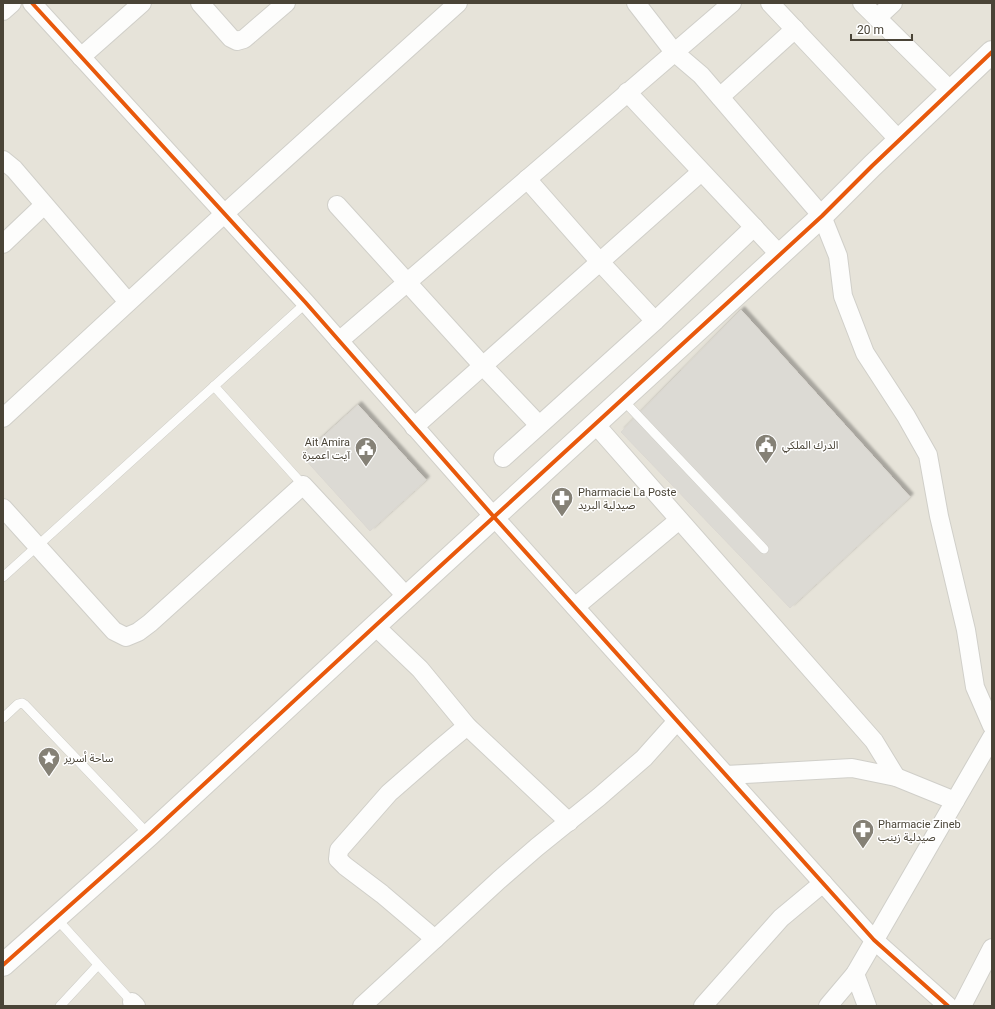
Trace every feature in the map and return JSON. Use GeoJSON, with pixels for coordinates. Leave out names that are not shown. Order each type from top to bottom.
{"type":"FeatureCollection","features":[{"type":"Feature","properties":{"kind":"street"},"geometry":{"type":"LineString","coordinates":[[3,10],[12,3]]}},
{"type":"Feature","properties":{"kind":"street"},"geometry":{"type":"LineString","coordinates":[[32,3],[306,303],[494,517],[874,940],[948,1006]]}},
{"type":"Feature","properties":{"kind":"street"},"geometry":{"type":"LineString","coordinates":[[81,57],[142,3]]}},
{"type":"Feature","properties":{"kind":"street"},"geometry":{"type":"LineString","coordinates":[[200,3],[231,38],[237,41],[244,39],[286,3]]}},
{"type":"Feature","properties":{"kind":"street"},"geometry":{"type":"LineString","coordinates":[[636,3],[674,52],[701,75],[822,216],[838,256],[843,296],[864,353],[906,416],[928,455],[939,516],[966,630],[975,687],[992,726]]}},
{"type":"Feature","properties":{"kind":"street"},"geometry":{"type":"LineString","coordinates":[[339,341],[732,3]]}},
{"type":"Feature","properties":{"kind":"street"},"geometry":{"type":"LineString","coordinates":[[770,3],[899,140]]}},
{"type":"Feature","properties":{"kind":"street"},"geometry":{"type":"LineString","coordinates":[[862,3],[951,91]]}},
{"type":"Feature","properties":{"kind":"street"},"geometry":{"type":"LineString","coordinates":[[877,18],[893,3]]}},
{"type":"Feature","properties":{"kind":"street"},"geometry":{"type":"LineString","coordinates":[[3,418],[453,5]]}},
{"type":"Feature","properties":{"kind":"street"},"geometry":{"type":"LineString","coordinates":[[720,97],[795,29]]}},
{"type":"Feature","properties":{"kind":"street"},"geometry":{"type":"LineString","coordinates":[[3,965],[149,835],[375,626],[596,425],[822,216],[899,140],[992,52]]}},
{"type":"Feature","properties":{"kind":"street"},"geometry":{"type":"LineString","coordinates":[[627,92],[780,255]]}},
{"type":"Feature","properties":{"kind":"street"},"geometry":{"type":"LineString","coordinates":[[3,160],[14,169],[128,302]]}},
{"type":"Feature","properties":{"kind":"street"},"geometry":{"type":"LineString","coordinates":[[414,427],[701,172]]}},
{"type":"Feature","properties":{"kind":"street"},"geometry":{"type":"LineString","coordinates":[[526,179],[600,262],[656,321]]}},
{"type":"Feature","properties":{"kind":"street"},"geometry":{"type":"LineString","coordinates":[[3,244],[44,205]]}},
{"type":"Feature","properties":{"kind":"street"},"geometry":{"type":"LineString","coordinates":[[337,205],[483,366],[539,425]]}},
{"type":"Feature","properties":{"kind":"street"},"geometry":{"type":"LineString","coordinates":[[503,458],[656,321],[754,227]]}},
{"type":"Feature","properties":{"kind":"street"},"geometry":{"type":"LineString","coordinates":[[596,425],[874,741],[896,777]]}},
{"type":"Feature","properties":{"kind":"street"},"geometry":{"type":"LineString","coordinates":[[3,508],[114,631],[126,637],[138,632],[150,623],[303,485],[407,597]]}},
{"type":"Feature","properties":{"kind":"street"},"geometry":{"type":"LineString","coordinates":[[575,607],[679,520]]}},
{"type":"Feature","properties":{"kind":"street"},"geometry":{"type":"LineString","coordinates":[[375,626],[420,669],[468,726],[569,822]]}},
{"type":"Feature","properties":{"kind":"street"},"geometry":{"type":"LineString","coordinates":[[362,1006],[499,880],[644,758],[677,720]]}},
{"type":"Feature","properties":{"kind":"street"},"geometry":{"type":"LineString","coordinates":[[435,939],[382,894],[345,866],[338,859],[339,850],[389,793],[468,726]]}},
{"type":"Feature","properties":{"kind":"street"},"geometry":{"type":"LineString","coordinates":[[828,1006],[855,974],[955,801],[984,763],[992,737]]}},
{"type":"Feature","properties":{"kind":"street"},"geometry":{"type":"LineString","coordinates":[[726,775],[852,768],[896,777],[955,801]]}},
{"type":"Feature","properties":{"kind":"street"},"geometry":{"type":"LineString","coordinates":[[703,1006],[781,918],[823,883]]}},
{"type":"Feature","properties":{"kind":"street"},"geometry":{"type":"LineString","coordinates":[[962,1006],[992,948]]}},
{"type":"Feature","properties":{"kind":"street"},"geometry":{"type":"LineString","coordinates":[[855,974],[867,1006]]}},
{"type":"Feature","properties":{"kind":"lane"},"geometry":{"type":"LineString","coordinates":[[3,577],[306,303]]}},
{"type":"Feature","properties":{"kind":"lane"},"geometry":{"type":"LineString","coordinates":[[214,386],[303,485]]}},
{"type":"Feature","properties":{"kind":"lane"},"geometry":{"type":"LineString","coordinates":[[623,400],[764,549]]}},
{"type":"Feature","properties":{"kind":"lane"},"geometry":{"type":"LineString","coordinates":[[3,718],[18,704],[22,703],[25,705],[149,835]]}},
{"type":"Feature","properties":{"kind":"lane"},"geometry":{"type":"LineString","coordinates":[[56,918],[132,1005]]}},
{"type":"Feature","properties":{"kind":"lane"},"geometry":{"type":"LineString","coordinates":[[60,1006],[98,965]]}},
{"type":"Feature","properties":{"kind":"shaded area"},"geometry":{"type":"Polygon","coordinates":[[[3,3],[992,3],[992,1006],[3,1006],[3,3]]]}},
{"type":"Feature","properties":{"kind":"building","name":"الدرك الملكي"},"geometry":{"type":"Polygon","coordinates":[[[741,310],[910,497],[790,608],[621,432],[741,310]]]}},
{"type":"Feature","properties":{"kind":"building"},"geometry":{"type":"Polygon","coordinates":[[[358,405],[426,480],[370,531],[302,456],[358,405]]]}},
{"type":"Feature","properties":{"kind":"cycle path"},"geometry":{"type":"LineString","coordinates":[[32,3],[306,303],[494,517],[874,940],[948,1006]]}},
{"type":"Feature","properties":{"kind":"cycle path"},"geometry":{"type":"LineString","coordinates":[[3,965],[149,835],[822,216],[872,166],[992,52]]}},
{"type":"Feature","properties":{"kind":"place","name":"الدرك الملكي"},"geometry":{"type":"Point","coordinates":[766,464]}},
{"type":"Feature","properties":{"kind":"place","name":"Ait Amira آيت اعميرة"},"geometry":{"type":"Point","coordinates":[366,468]}},
{"type":"Feature","properties":{"kind":"place","name":"Pharmacie La Poste صيدلية البريد"},"geometry":{"type":"Point","coordinates":[562,518]}},
{"type":"Feature","properties":{"kind":"place","name":"ساحة أسرير"},"geometry":{"type":"Point","coordinates":[49,778]}},
{"type":"Feature","properties":{"kind":"place","name":"Pharmacie Zineb صيدلية زينب"},"geometry":{"type":"Point","coordinates":[863,850]}}]}
